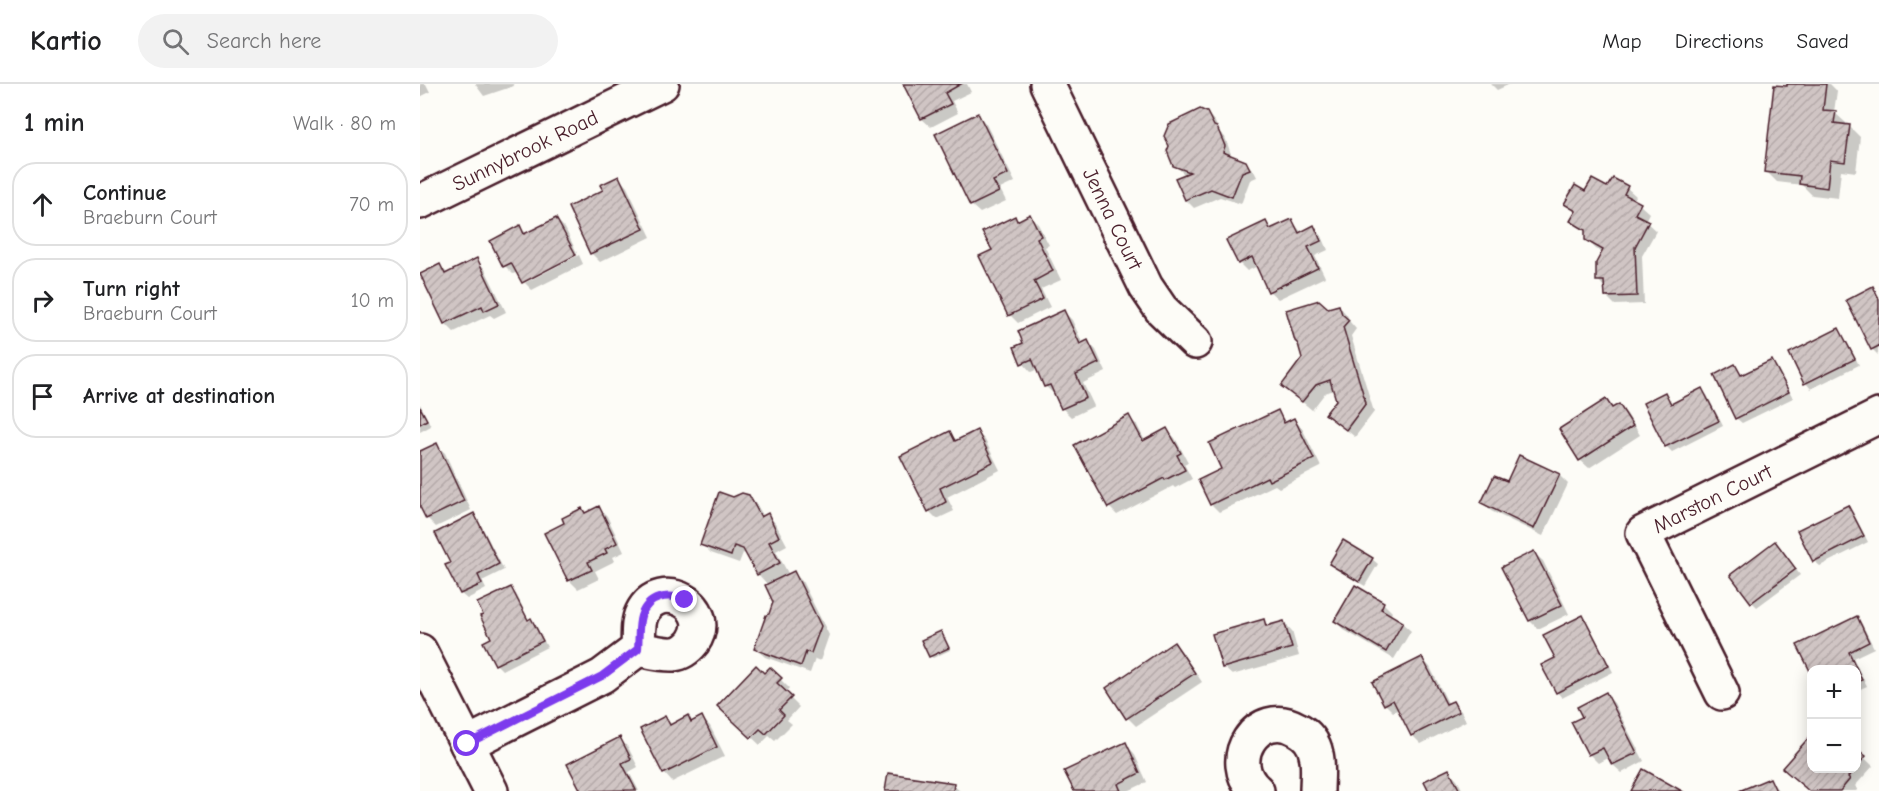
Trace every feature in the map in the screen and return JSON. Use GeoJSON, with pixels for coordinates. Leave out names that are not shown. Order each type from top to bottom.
{"type":"FeatureCollection","features":[{"type":"Feature","properties":{"kind":"street","name":"Sunnybrook Road"},"geometry":{"type":"LineString","coordinates":[[420,202],[662,84]]}},
{"type":"Feature","properties":{"kind":"street","name":"Jenna Court"},"geometry":{"type":"LineString","coordinates":[[1047,84],[1146,287],[1161,309],[1196,342]]}},
{"type":"Feature","properties":{"kind":"street","name":"Marston Court"},"geometry":{"type":"LineString","coordinates":[[1722,693],[1643,532],[1879,416]]}},
{"type":"Feature","properties":{"kind":"street"},"geometry":{"type":"LineString","coordinates":[[467,744],[602,676],[638,649]]}},
{"type":"Feature","properties":{"kind":"street"},"geometry":{"type":"LineString","coordinates":[[420,651],[491,791]]}},
{"type":"Feature","properties":{"kind":"street"},"geometry":{"type":"LineString","coordinates":[[1257,791],[1246,780],[1242,767],[1243,754],[1247,742],[1255,732],[1266,726],[1279,724],[1298,729],[1312,742],[1317,754],[1317,791]]}},
{"type":"Feature","properties":{"kind":"building"},"geometry":{"type":"Polygon","coordinates":[[[903,84],[961,84],[945,93],[951,104],[921,119],[903,84]]]}},
{"type":"Feature","properties":{"kind":"building"},"geometry":{"type":"Polygon","coordinates":[[[1787,84],[1826,84],[1823,110],[1836,111],[1834,123],[1850,125],[1845,162],[1830,160],[1827,188],[1799,184],[1800,176],[1764,172],[1774,85],[1787,86],[1787,84]]]}},
{"type":"Feature","properties":{"kind":"building"},"geometry":{"type":"Polygon","coordinates":[[[1200,109],[1207,112],[1214,126],[1217,127],[1225,146],[1223,152],[1246,161],[1250,169],[1242,172],[1232,197],[1211,189],[1185,200],[1175,178],[1190,172],[1173,166],[1167,151],[1169,146],[1164,136],[1169,124],[1200,109]]]}},
{"type":"Feature","properties":{"kind":"building"},"geometry":{"type":"Polygon","coordinates":[[[978,113],[1008,174],[993,181],[999,192],[970,206],[935,134],[978,113]]]}},
{"type":"Feature","properties":{"kind":"building"},"geometry":{"type":"Polygon","coordinates":[[[619,176],[644,229],[590,254],[568,207],[603,190],[600,185],[619,176]]]}},
{"type":"Feature","properties":{"kind":"building"},"geometry":{"type":"Polygon","coordinates":[[[1613,178],[1628,186],[1624,194],[1641,203],[1635,214],[1649,221],[1635,247],[1637,296],[1605,297],[1604,281],[1596,281],[1596,263],[1603,250],[1585,240],[1585,230],[1570,221],[1576,211],[1564,204],[1575,185],[1585,191],[1592,179],[1607,187],[1613,178]]]}},
{"type":"Feature","properties":{"kind":"building"},"geometry":{"type":"Polygon","coordinates":[[[1030,214],[1041,236],[1037,238],[1053,271],[1034,281],[1043,299],[1008,316],[979,256],[992,250],[982,232],[1015,216],[1017,221],[1030,214]]]}},
{"type":"Feature","properties":{"kind":"building"},"geometry":{"type":"Polygon","coordinates":[[[556,218],[576,255],[522,283],[511,263],[503,267],[490,241],[520,225],[524,234],[556,218]]]}},
{"type":"Feature","properties":{"kind":"building"},"geometry":{"type":"Polygon","coordinates":[[[1292,219],[1299,233],[1314,225],[1321,241],[1308,247],[1318,268],[1268,292],[1252,257],[1238,264],[1226,240],[1266,221],[1270,229],[1292,219]]]}},
{"type":"Feature","properties":{"kind":"building"},"geometry":{"type":"Polygon","coordinates":[[[477,258],[499,304],[484,311],[482,306],[444,324],[420,274],[440,264],[445,274],[477,258]]]}},
{"type":"Feature","properties":{"kind":"building"},"geometry":{"type":"Polygon","coordinates":[[[1873,286],[1879,299],[1879,346],[1871,350],[1846,300],[1873,286]]]}},
{"type":"Feature","properties":{"kind":"building"},"geometry":{"type":"Polygon","coordinates":[[[1319,300],[1328,308],[1339,305],[1342,314],[1349,320],[1343,327],[1366,403],[1346,430],[1325,414],[1336,400],[1330,380],[1316,385],[1302,402],[1281,386],[1302,358],[1286,310],[1319,300]]]}},
{"type":"Feature","properties":{"kind":"building"},"geometry":{"type":"Polygon","coordinates":[[[1064,310],[1080,344],[1088,340],[1099,363],[1076,374],[1086,398],[1061,409],[1050,385],[1044,387],[1032,359],[1021,364],[1014,347],[1023,343],[1018,331],[1064,310]]]}},
{"type":"Feature","properties":{"kind":"building"},"geometry":{"type":"Polygon","coordinates":[[[1839,328],[1855,359],[1804,384],[1789,353],[1839,328]]]}},
{"type":"Feature","properties":{"kind":"building"},"geometry":{"type":"Polygon","coordinates":[[[1772,360],[1789,392],[1735,419],[1714,375],[1735,364],[1741,375],[1772,360]]]}},
{"type":"Feature","properties":{"kind":"building"},"geometry":{"type":"Polygon","coordinates":[[[1702,388],[1719,421],[1665,447],[1643,403],[1665,392],[1671,404],[1702,388]]]}},
{"type":"Feature","properties":{"kind":"building"},"geometry":{"type":"Polygon","coordinates":[[[1606,399],[1612,408],[1619,404],[1633,426],[1579,461],[1559,429],[1606,399]]]}},
{"type":"Feature","properties":{"kind":"building"},"geometry":{"type":"Polygon","coordinates":[[[420,407],[427,420],[420,424],[420,407]]]}},
{"type":"Feature","properties":{"kind":"building"},"geometry":{"type":"Polygon","coordinates":[[[1278,410],[1284,423],[1294,418],[1314,459],[1269,481],[1267,477],[1210,505],[1198,480],[1221,469],[1209,443],[1278,410]]]}},
{"type":"Feature","properties":{"kind":"building"},"geometry":{"type":"Polygon","coordinates":[[[1129,415],[1143,441],[1167,428],[1181,453],[1177,455],[1185,470],[1165,480],[1164,478],[1108,508],[1074,445],[1129,415]]]}},
{"type":"Feature","properties":{"kind":"building"},"geometry":{"type":"Polygon","coordinates":[[[977,430],[993,462],[940,488],[946,502],[928,512],[900,456],[950,431],[955,441],[977,430]]]}},
{"type":"Feature","properties":{"kind":"building"},"geometry":{"type":"Polygon","coordinates":[[[437,443],[464,501],[426,519],[420,507],[420,451],[437,443]]]}},
{"type":"Feature","properties":{"kind":"building"},"geometry":{"type":"Polygon","coordinates":[[[1519,455],[1560,474],[1534,529],[1481,503],[1494,476],[1507,481],[1519,455]]]}},
{"type":"Feature","properties":{"kind":"building"},"geometry":{"type":"Polygon","coordinates":[[[719,492],[733,497],[742,493],[749,495],[761,517],[768,513],[779,537],[769,542],[780,563],[757,575],[743,549],[734,546],[731,556],[700,545],[719,492]]]}},
{"type":"Feature","properties":{"kind":"building"},"geometry":{"type":"Polygon","coordinates":[[[1848,505],[1864,536],[1813,562],[1797,530],[1848,505]]]}},
{"type":"Feature","properties":{"kind":"building"},"geometry":{"type":"Polygon","coordinates":[[[599,506],[617,543],[605,549],[607,553],[588,562],[592,570],[568,581],[544,533],[564,523],[562,518],[582,508],[585,513],[599,506]]]}},
{"type":"Feature","properties":{"kind":"building"},"geometry":{"type":"Polygon","coordinates":[[[474,513],[499,564],[478,575],[482,584],[460,594],[445,565],[450,563],[435,533],[474,513]]]}},
{"type":"Feature","properties":{"kind":"building"},"geometry":{"type":"Polygon","coordinates":[[[1343,540],[1373,558],[1359,582],[1329,564],[1343,540]]]}},
{"type":"Feature","properties":{"kind":"building"},"geometry":{"type":"Polygon","coordinates":[[[1775,541],[1796,569],[1751,603],[1730,575],[1775,541]]]}},
{"type":"Feature","properties":{"kind":"building"},"geometry":{"type":"Polygon","coordinates":[[[1534,551],[1562,605],[1529,621],[1501,567],[1534,551]]]}},
{"type":"Feature","properties":{"kind":"building"},"geometry":{"type":"Polygon","coordinates":[[[794,571],[821,626],[811,653],[806,652],[801,666],[754,649],[773,602],[765,585],[794,571]]]}},
{"type":"Feature","properties":{"kind":"building"},"geometry":{"type":"Polygon","coordinates":[[[1355,585],[1384,602],[1381,609],[1403,622],[1386,652],[1334,621],[1355,585]]]}},
{"type":"Feature","properties":{"kind":"building"},"geometry":{"type":"Polygon","coordinates":[[[511,587],[528,620],[531,618],[543,641],[495,665],[483,642],[491,638],[480,616],[483,615],[477,603],[511,587]]]}},
{"type":"Feature","properties":{"kind":"building"},"geometry":{"type":"Polygon","coordinates":[[[1583,615],[1609,666],[1556,693],[1541,665],[1555,658],[1543,635],[1583,615]]]}},
{"type":"Feature","properties":{"kind":"building"},"geometry":{"type":"Polygon","coordinates":[[[1857,616],[1869,642],[1849,652],[1855,665],[1807,665],[1797,645],[1857,616]]]}},
{"type":"Feature","properties":{"kind":"building"},"geometry":{"type":"Polygon","coordinates":[[[1264,619],[1266,626],[1284,621],[1292,648],[1222,668],[1212,634],[1264,619]]]}},
{"type":"Feature","properties":{"kind":"building"},"geometry":{"type":"Polygon","coordinates":[[[941,631],[949,648],[929,657],[921,640],[941,631]]]}},
{"type":"Feature","properties":{"kind":"building"},"geometry":{"type":"Polygon","coordinates":[[[1174,642],[1195,673],[1126,719],[1106,688],[1174,642]]]}},
{"type":"Feature","properties":{"kind":"building"},"geometry":{"type":"Polygon","coordinates":[[[1422,657],[1446,704],[1453,701],[1459,712],[1411,736],[1393,700],[1384,705],[1372,682],[1422,657]]]}},
{"type":"Feature","properties":{"kind":"building"},"geometry":{"type":"Polygon","coordinates":[[[756,665],[764,673],[770,667],[782,678],[777,683],[792,697],[779,710],[784,715],[766,734],[760,729],[751,738],[717,706],[756,665]]]}},
{"type":"Feature","properties":{"kind":"building"},"geometry":{"type":"Polygon","coordinates":[[[1606,692],[1637,753],[1612,765],[1603,748],[1588,755],[1571,722],[1582,717],[1577,707],[1606,692]]]}},
{"type":"Feature","properties":{"kind":"building"},"geometry":{"type":"Polygon","coordinates":[[[688,715],[691,722],[702,716],[717,747],[663,774],[640,729],[665,716],[670,725],[688,715]]]}},
{"type":"Feature","properties":{"kind":"building"},"geometry":{"type":"Polygon","coordinates":[[[620,737],[631,759],[622,763],[636,790],[581,791],[567,764],[620,737]]]}},
{"type":"Feature","properties":{"kind":"building"},"geometry":{"type":"Polygon","coordinates":[[[1807,740],[1807,773],[1851,773],[1848,777],[1850,779],[1840,791],[1809,791],[1782,768],[1807,740]]]}},
{"type":"Feature","properties":{"kind":"building"},"geometry":{"type":"Polygon","coordinates":[[[1126,742],[1140,773],[1118,784],[1121,791],[1074,791],[1064,771],[1126,742]]]}},
{"type":"Feature","properties":{"kind":"building"},"geometry":{"type":"Polygon","coordinates":[[[1861,752],[1866,756],[1861,762],[1861,752]]]}},
{"type":"Feature","properties":{"kind":"building"},"geometry":{"type":"Polygon","coordinates":[[[1449,769],[1460,791],[1429,791],[1424,781],[1449,769]]]}},
{"type":"Feature","properties":{"kind":"building"},"geometry":{"type":"Polygon","coordinates":[[[1643,769],[1682,791],[1631,791],[1643,769]]]}},
{"type":"Feature","properties":{"kind":"building"},"geometry":{"type":"Polygon","coordinates":[[[888,773],[954,783],[953,791],[885,791],[888,773]]]}},
{"type":"Feature","properties":{"kind":"building"},"geometry":{"type":"Polygon","coordinates":[[[1770,778],[1776,791],[1739,791],[1770,778]]]}},
{"type":"Feature","properties":{"kind":"route"},"geometry":{"type":"LineString","coordinates":[[467,744],[602,676],[638,649],[640,622],[642,613],[648,604],[666,596],[676,596],[685,600]]}}]}
